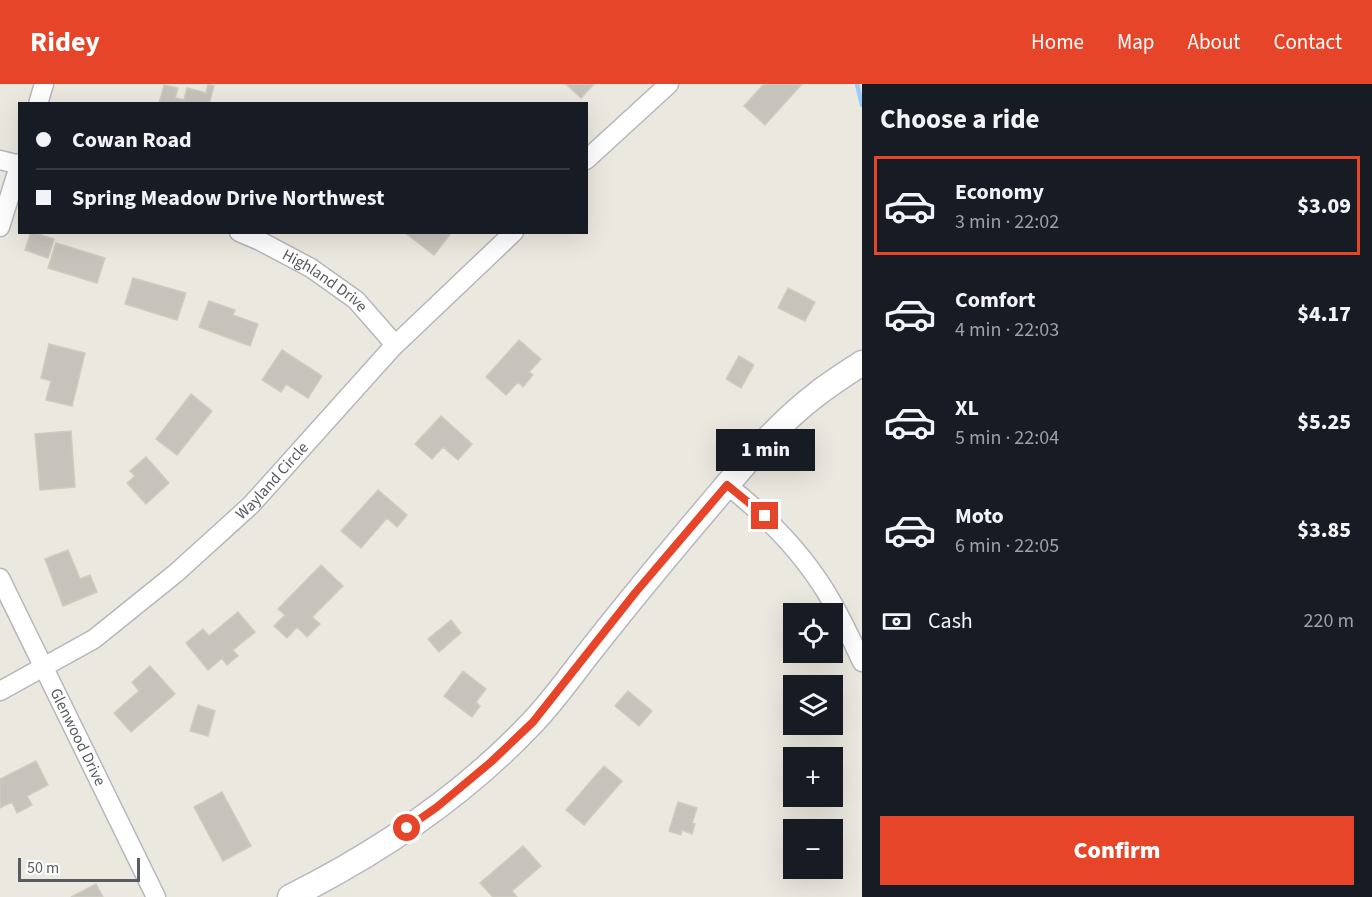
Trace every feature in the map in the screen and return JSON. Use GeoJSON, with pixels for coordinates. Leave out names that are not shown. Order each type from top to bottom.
{"type":"FeatureCollection","features":[{"type":"Feature","properties":{"kind":"main road"},"geometry":{"type":"LineString","coordinates":[[290,897],[325,880],[378,848],[437,807],[508,746],[533,722],[635,593],[776,431],[816,394],[862,363]]}},
{"type":"Feature","properties":{"kind":"street"},"geometry":{"type":"LineString","coordinates":[[39,102],[44,84]]}},
{"type":"Feature","properties":{"kind":"street"},"geometry":{"type":"LineString","coordinates":[[588,158],[669,84]]}},
{"type":"Feature","properties":{"kind":"street"},"geometry":{"type":"LineString","coordinates":[[0,160],[18,164]]}},
{"type":"Feature","properties":{"kind":"street"},"geometry":{"type":"LineString","coordinates":[[0,227],[18,167]]}},
{"type":"Feature","properties":{"kind":"street","name":"Highland Drive"},"geometry":{"type":"LineString","coordinates":[[244,234],[311,268],[356,300],[391,340],[392,348]]}},
{"type":"Feature","properties":{"kind":"street","name":"Wayland Circle"},"geometry":{"type":"LineString","coordinates":[[0,691],[94,639],[176,573],[251,505],[392,348],[512,234]]}},
{"type":"Feature","properties":{"kind":"street"},"geometry":{"type":"LineString","coordinates":[[727,485],[765,516],[817,578],[834,604],[862,662]]}},
{"type":"Feature","properties":{"kind":"street","name":"Glenwood Drive"},"geometry":{"type":"LineString","coordinates":[[0,578],[156,897]]}},
{"type":"Feature","properties":{"kind":"building"},"geometry":{"type":"Polygon","coordinates":[[[208,84],[214,86],[210,102],[160,102],[164,85],[178,88],[175,98],[184,100],[187,88],[206,93],[208,84]]]}},
{"type":"Feature","properties":{"kind":"building"},"geometry":{"type":"Polygon","coordinates":[[[566,84],[594,84],[581,98],[566,84]]]}},
{"type":"Feature","properties":{"kind":"building"},"geometry":{"type":"Polygon","coordinates":[[[764,84],[802,84],[765,125],[744,106],[764,84]]]}},
{"type":"Feature","properties":{"kind":"building"},"geometry":{"type":"Polygon","coordinates":[[[30,234],[54,239],[48,258],[25,250],[30,234]]]}},
{"type":"Feature","properties":{"kind":"building"},"geometry":{"type":"Polygon","coordinates":[[[407,234],[450,234],[434,255],[407,234]]]}},
{"type":"Feature","properties":{"kind":"building"},"geometry":{"type":"Polygon","coordinates":[[[56,243],[105,258],[97,283],[48,268],[56,243]]]}},
{"type":"Feature","properties":{"kind":"building"},"geometry":{"type":"Polygon","coordinates":[[[133,278],[186,293],[177,320],[125,304],[133,278]]]}},
{"type":"Feature","properties":{"kind":"building"},"geometry":{"type":"Polygon","coordinates":[[[788,288],[815,302],[805,321],[778,308],[788,288]]]}},
{"type":"Feature","properties":{"kind":"building"},"geometry":{"type":"Polygon","coordinates":[[[209,301],[235,310],[233,315],[258,324],[250,346],[199,327],[209,301]]]}},
{"type":"Feature","properties":{"kind":"building"},"geometry":{"type":"Polygon","coordinates":[[[519,340],[541,359],[529,372],[533,375],[523,387],[518,382],[506,395],[486,377],[519,340]]]}},
{"type":"Feature","properties":{"kind":"building"},"geometry":{"type":"Polygon","coordinates":[[[49,344],[85,353],[72,406],[46,400],[51,381],[41,378],[49,344]]]}},
{"type":"Feature","properties":{"kind":"building"},"geometry":{"type":"Polygon","coordinates":[[[282,350],[322,376],[308,398],[286,384],[281,392],[262,380],[282,350]]]}},
{"type":"Feature","properties":{"kind":"building"},"geometry":{"type":"Polygon","coordinates":[[[739,356],[754,365],[741,388],[726,379],[739,356]]]}},
{"type":"Feature","properties":{"kind":"building"},"geometry":{"type":"Polygon","coordinates":[[[191,394],[212,411],[177,455],[156,439],[191,394]]]}},
{"type":"Feature","properties":{"kind":"building"},"geometry":{"type":"Polygon","coordinates":[[[441,416],[472,444],[458,460],[443,447],[432,459],[415,444],[441,416]]]}},
{"type":"Feature","properties":{"kind":"building"},"geometry":{"type":"Polygon","coordinates":[[[71,431],[75,487],[40,490],[35,434],[71,431]]]}},
{"type":"Feature","properties":{"kind":"building"},"geometry":{"type":"Polygon","coordinates":[[[146,457],[169,483],[146,504],[127,483],[135,476],[130,471],[146,457]]]}},
{"type":"Feature","properties":{"kind":"building"},"geometry":{"type":"Polygon","coordinates":[[[378,490],[407,515],[397,527],[387,518],[361,548],[341,531],[378,490]]]}},
{"type":"Feature","properties":{"kind":"building"},"geometry":{"type":"Polygon","coordinates":[[[68,550],[80,579],[90,575],[97,592],[63,606],[45,559],[68,550]]]}},
{"type":"Feature","properties":{"kind":"building"},"geometry":{"type":"Polygon","coordinates":[[[321,565],[343,586],[312,617],[320,624],[307,637],[297,627],[287,638],[274,626],[285,615],[278,609],[321,565]]]}},
{"type":"Feature","properties":{"kind":"building"},"geometry":{"type":"Polygon","coordinates":[[[238,612],[255,632],[233,650],[238,656],[227,665],[222,658],[208,670],[186,643],[203,629],[209,636],[238,612]]]}},
{"type":"Feature","properties":{"kind":"building"},"geometry":{"type":"Polygon","coordinates":[[[451,620],[461,633],[439,652],[428,639],[451,620]]]}},
{"type":"Feature","properties":{"kind":"building"},"geometry":{"type":"Polygon","coordinates":[[[150,666],[175,694],[131,732],[114,713],[139,691],[132,682],[150,666]]]}},
{"type":"Feature","properties":{"kind":"building"},"geometry":{"type":"Polygon","coordinates":[[[463,671],[486,689],[476,702],[480,706],[472,717],[444,696],[463,671]]]}},
{"type":"Feature","properties":{"kind":"building"},"geometry":{"type":"Polygon","coordinates":[[[628,691],[652,711],[639,726],[615,706],[628,691]]]}},
{"type":"Feature","properties":{"kind":"building"},"geometry":{"type":"Polygon","coordinates":[[[198,705],[215,711],[208,736],[190,731],[198,705]]]}},
{"type":"Feature","properties":{"kind":"building"},"geometry":{"type":"Polygon","coordinates":[[[36,761],[48,785],[27,796],[32,805],[17,813],[12,802],[0,808],[0,779],[36,761]]]}},
{"type":"Feature","properties":{"kind":"building"},"geometry":{"type":"Polygon","coordinates":[[[604,766],[622,781],[584,825],[566,810],[604,766]]]}},
{"type":"Feature","properties":{"kind":"building"},"geometry":{"type":"Polygon","coordinates":[[[222,792],[251,846],[223,861],[194,807],[222,792]]]}},
{"type":"Feature","properties":{"kind":"building"},"geometry":{"type":"Polygon","coordinates":[[[678,802],[697,808],[692,823],[695,824],[692,834],[682,830],[681,835],[669,831],[678,802]]]}},
{"type":"Feature","properties":{"kind":"building"},"geometry":{"type":"Polygon","coordinates":[[[523,846],[541,866],[512,891],[517,897],[493,897],[480,883],[523,846]]]}},
{"type":"Feature","properties":{"kind":"building"},"geometry":{"type":"Polygon","coordinates":[[[96,884],[103,897],[71,897],[96,884]]]}},
{"type":"Feature","properties":{"kind":"waterway"},"geometry":{"type":"LineString","coordinates":[[857,84],[862,105]]}},
{"type":"Feature","properties":{"kind":"route"},"geometry":{"type":"LineString","coordinates":[[407,828],[437,807],[491,762],[533,722],[635,593],[727,485],[765,516]]}}]}
